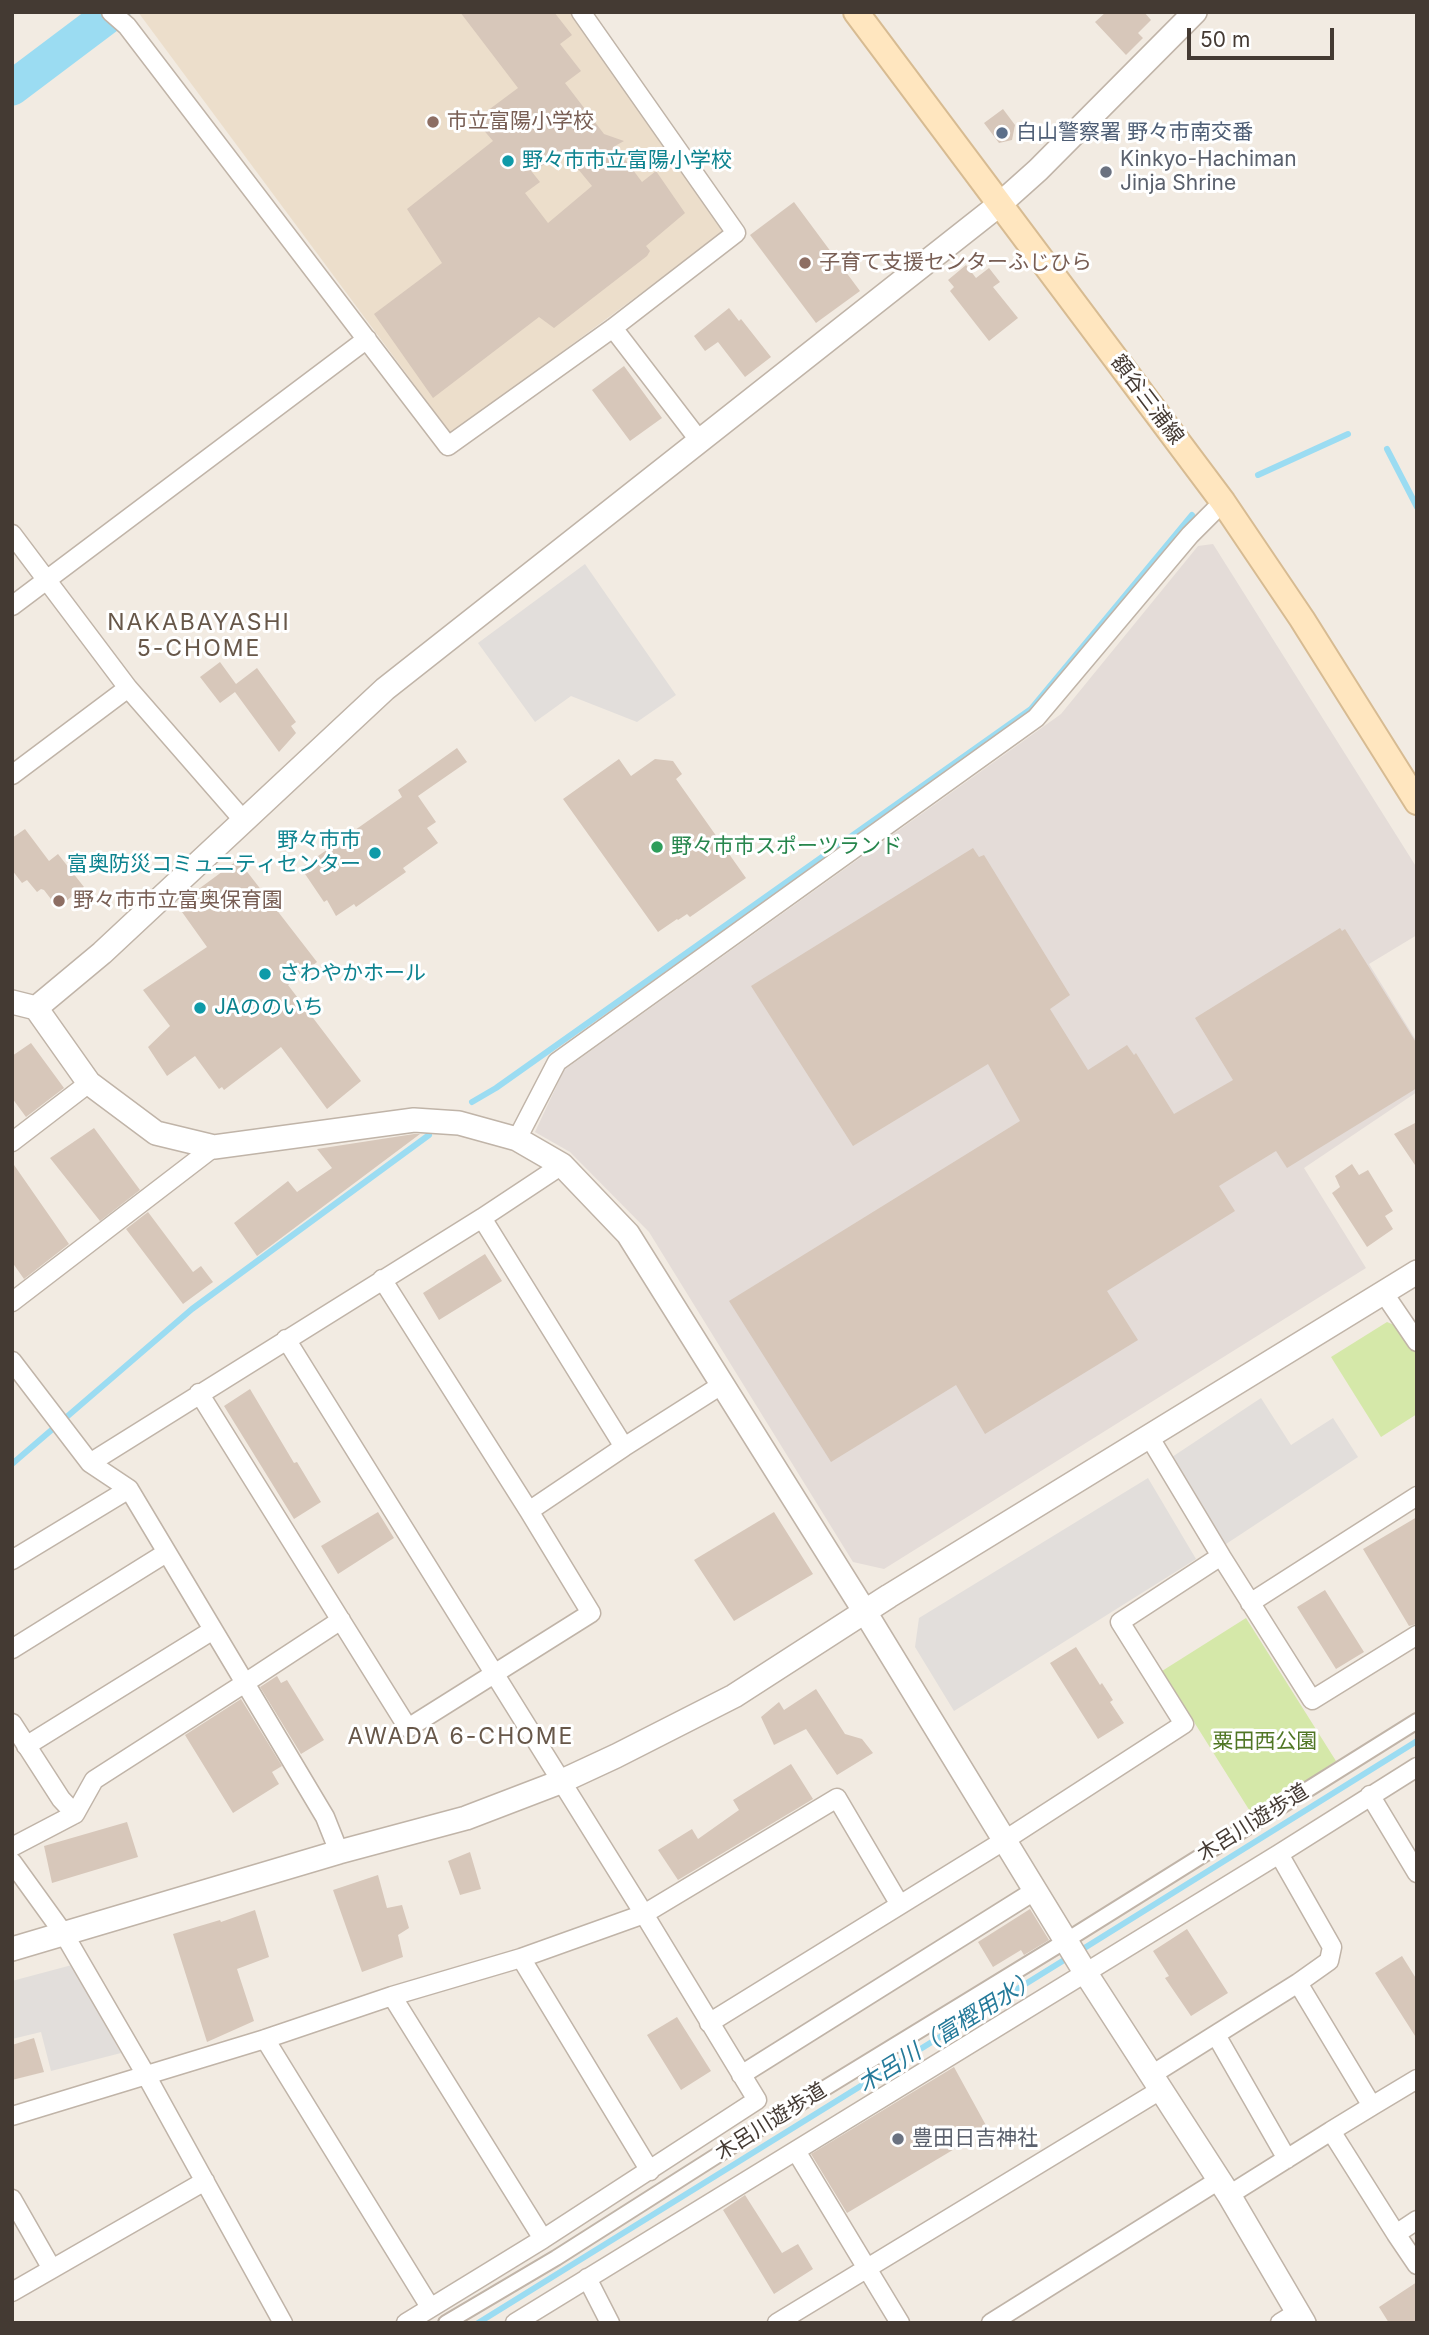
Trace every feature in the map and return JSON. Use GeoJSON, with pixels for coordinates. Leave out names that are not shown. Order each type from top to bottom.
{"type":"FeatureCollection","features":[{"type":"Feature","properties":{"kind":"main road","name":"額谷三浦線"},"geometry":{"type":"LineString","coordinates":[[856,12],[1223,502],[1302,619],[1417,802]]}},
{"type":"Feature","properties":{"kind":"street"},"geometry":{"type":"LineString","coordinates":[[116,17],[127,26],[448,446],[613,328],[736,233],[581,12]]}},
{"type":"Feature","properties":{"kind":"street"},"geometry":{"type":"LineString","coordinates":[[36,1008],[102,953],[385,689],[1000,204],[1038,170],[1195,12]]}},
{"type":"Feature","properties":{"kind":"street"},"geometry":{"type":"LineString","coordinates":[[613,328],[699,440]]}},
{"type":"Feature","properties":{"kind":"street"},"geometry":{"type":"LineString","coordinates":[[12,606],[367,339]]}},
{"type":"Feature","properties":{"kind":"street"},"geometry":{"type":"LineString","coordinates":[[517,1139],[557,1062],[1036,718],[1190,535],[1223,502]]}},
{"type":"Feature","properties":{"kind":"street"},"geometry":{"type":"LineString","coordinates":[[12,534],[128,688],[244,821]]}},
{"type":"Feature","properties":{"kind":"street"},"geometry":{"type":"LineString","coordinates":[[12,775],[128,688]]}},
{"type":"Feature","properties":{"kind":"street"},"geometry":{"type":"LineString","coordinates":[[12,1002],[36,1008],[89,1083],[156,1133],[214,1147],[414,1120],[459,1123],[517,1139],[562,1165],[628,1234],[1075,1954],[1224,2187],[1294,2319]]}},
{"type":"Feature","properties":{"kind":"street"},"geometry":{"type":"LineString","coordinates":[[12,1142],[89,1083]]}},
{"type":"Feature","properties":{"kind":"street"},"geometry":{"type":"LineString","coordinates":[[12,1301],[214,1147]]}},
{"type":"Feature","properties":{"kind":"street"},"geometry":{"type":"LineString","coordinates":[[90,1463],[482,1218],[562,1165]]}},
{"type":"Feature","properties":{"kind":"street"},"geometry":{"type":"LineString","coordinates":[[482,1218],[624,1447]]}},
{"type":"Feature","properties":{"kind":"street"},"geometry":{"type":"LineString","coordinates":[[12,1949],[339,1852],[466,1818],[560,1782],[616,1756],[734,1696],[865,1612],[1417,1272]]}},
{"type":"Feature","properties":{"kind":"street"},"geometry":{"type":"LineString","coordinates":[[199,1393],[408,1728],[495,1675],[591,1613],[382,1279]]}},
{"type":"Feature","properties":{"kind":"street"},"geometry":{"type":"LineString","coordinates":[[1383,1292],[1417,1342]]}},
{"type":"Feature","properties":{"kind":"street"},"geometry":{"type":"LineString","coordinates":[[286,1339],[757,2100],[543,2239],[406,2323]]}},
{"type":"Feature","properties":{"kind":"street"},"geometry":{"type":"LineString","coordinates":[[12,1361],[90,1463],[129,1489],[325,1817],[339,1852]]}},
{"type":"Feature","properties":{"kind":"street"},"geometry":{"type":"LineString","coordinates":[[529,1511],[723,1384]]}},
{"type":"Feature","properties":{"kind":"street"},"geometry":{"type":"LineString","coordinates":[[1150,1438],[1312,1700],[1417,1635]]}},
{"type":"Feature","properties":{"kind":"street"},"geometry":{"type":"LineString","coordinates":[[12,1560],[129,1489]]}},
{"type":"Feature","properties":{"kind":"street"},"geometry":{"type":"LineString","coordinates":[[1250,1603],[1417,1496]]}},
{"type":"Feature","properties":{"kind":"street"},"geometry":{"type":"LineString","coordinates":[[12,1649],[166,1553]]}},
{"type":"Feature","properties":{"kind":"street"},"geometry":{"type":"LineString","coordinates":[[709,2023],[1006,1840],[1184,1724],[1120,1622],[1221,1556]]}},
{"type":"Feature","properties":{"kind":"street"},"geometry":{"type":"LineString","coordinates":[[12,1847],[75,1814],[94,1780],[341,1620]]}},
{"type":"Feature","properties":{"kind":"street"},"geometry":{"type":"LineString","coordinates":[[26,1746],[213,1630]]}},
{"type":"Feature","properties":{"kind":"street","name":"木呂川遊歩道"},"geometry":{"type":"LineString","coordinates":[[446,2323],[556,2258],[764,2126],[1075,1954],[1417,1721]]}},
{"type":"Feature","properties":{"kind":"street"},"geometry":{"type":"LineString","coordinates":[[12,1723],[61,1799],[75,1814]]}},
{"type":"Feature","properties":{"kind":"street"},"geometry":{"type":"LineString","coordinates":[[515,2323],[796,2151],[1075,1954],[1279,1854],[1417,1767]]}},
{"type":"Feature","properties":{"kind":"street"},"geometry":{"type":"LineString","coordinates":[[1370,1796],[1417,1873]]}},
{"type":"Feature","properties":{"kind":"street"},"geometry":{"type":"LineString","coordinates":[[12,2116],[521,1958],[643,1914],[837,1798],[900,1905]]}},
{"type":"Feature","properties":{"kind":"street"},"geometry":{"type":"LineString","coordinates":[[777,2323],[1157,2081],[1216,2035],[1329,1961],[1332,1947],[1279,1854]]}},
{"type":"Feature","properties":{"kind":"street"},"geometry":{"type":"LineString","coordinates":[[12,1862],[64,1934],[146,2074],[283,2323]]}},
{"type":"Feature","properties":{"kind":"street"},"geometry":{"type":"LineString","coordinates":[[741,2075],[1037,1890]]}},
{"type":"Feature","properties":{"kind":"street"},"geometry":{"type":"LineString","coordinates":[[521,1958],[650,2171]]}},
{"type":"Feature","properties":{"kind":"street"},"geometry":{"type":"LineString","coordinates":[[1298,1983],[1372,2106]]}},
{"type":"Feature","properties":{"kind":"street"},"geometry":{"type":"LineString","coordinates":[[392,1996],[543,2239]]}},
{"type":"Feature","properties":{"kind":"street"},"geometry":{"type":"LineString","coordinates":[[1216,2035],[1287,2159]]}},
{"type":"Feature","properties":{"kind":"street"},"geometry":{"type":"LineString","coordinates":[[265,2039],[430,2307]]}},
{"type":"Feature","properties":{"kind":"street"},"geometry":{"type":"LineString","coordinates":[[991,2323],[1224,2187],[1287,2159],[1417,2080]]}},
{"type":"Feature","properties":{"kind":"street"},"geometry":{"type":"LineString","coordinates":[[1331,2131],[1417,2265]]}},
{"type":"Feature","properties":{"kind":"street"},"geometry":{"type":"LineString","coordinates":[[796,2151],[900,2323]]}},
{"type":"Feature","properties":{"kind":"street"},"geometry":{"type":"LineString","coordinates":[[12,2292],[205,2181]]}},
{"type":"Feature","properties":{"kind":"street"},"geometry":{"type":"LineString","coordinates":[[12,2199],[52,2269]]}},
{"type":"Feature","properties":{"kind":"street"},"geometry":{"type":"LineString","coordinates":[[1396,2234],[1417,2220]]}},
{"type":"Feature","properties":{"kind":"street"},"geometry":{"type":"LineString","coordinates":[[587,2278],[610,2323]]}},
{"type":"Feature","properties":{"kind":"shaded area","name":"市立富陽小学校"},"geometry":{"type":"Polygon","coordinates":[[[138,12],[570,12],[725,231],[451,434],[138,12]]]}},
{"type":"Feature","properties":{"kind":"shaded area"},"geometry":{"type":"Polygon","coordinates":[[[1213,544],[1417,868],[1417,935],[1369,964],[1417,1042],[1417,1092],[1304,1168],[1366,1268],[884,1569],[853,1562],[649,1232],[570,1152],[535,1132],[564,1070],[1061,714],[1198,546],[1213,544]]]}},
{"type":"Feature","properties":{"kind":"shaded area"},"geometry":{"type":"Polygon","coordinates":[[[585,564],[676,695],[637,722],[571,696],[535,722],[478,643],[585,564]]]}},
{"type":"Feature","properties":{"kind":"shaded area"},"geometry":{"type":"Polygon","coordinates":[[[1261,1398],[1291,1445],[1333,1418],[1358,1457],[1223,1546],[1169,1459],[1261,1398]]]}},
{"type":"Feature","properties":{"kind":"shaded area"},"geometry":{"type":"Polygon","coordinates":[[[1148,1478],[1196,1559],[954,1711],[915,1647],[919,1618],[1148,1478]]]}},
{"type":"Feature","properties":{"kind":"shaded area"},"geometry":{"type":"Polygon","coordinates":[[[72,1965],[121,2053],[51,2071],[41,2032],[12,2039],[12,1981],[72,1965]]]}},
{"type":"Feature","properties":{"kind":"green space"},"geometry":{"type":"Polygon","coordinates":[[[1387,1322],[1399,1327],[1417,1354],[1417,1414],[1381,1437],[1331,1357],[1387,1322]]]}},
{"type":"Feature","properties":{"kind":"green space","name":"粟田西公園"},"geometry":{"type":"Polygon","coordinates":[[[1246,1618],[1336,1761],[1253,1816],[1162,1671],[1246,1618]]]}},
{"type":"Feature","properties":{"kind":"building","name":"野々市市立富陽小学校"},"geometry":{"type":"Polygon","coordinates":[[[460,12],[554,12],[572,35],[560,44],[581,71],[565,83],[604,134],[624,141],[615,146],[642,182],[656,171],[685,213],[646,246],[650,251],[647,256],[554,328],[539,317],[433,398],[374,314],[442,263],[407,209],[493,141],[475,120],[518,88],[460,12]],[[564,152],[532,172],[540,182],[525,193],[548,223],[592,186],[564,152]]]}},
{"type":"Feature","properties":{"kind":"building"},"geometry":{"type":"Polygon","coordinates":[[[1106,12],[1144,12],[1151,20],[1138,33],[1143,38],[1126,55],[1095,22],[1106,12]]]}},
{"type":"Feature","properties":{"kind":"building","name":"白山警察署 野々市南交番"},"geometry":{"type":"Polygon","coordinates":[[[1003,109],[1015,125],[1012,140],[999,143],[984,123],[1003,109]]]}},
{"type":"Feature","properties":{"kind":"building","name":"子育て支援センターふじひら"},"geometry":{"type":"Polygon","coordinates":[[[794,202],[860,291],[816,323],[750,235],[794,202]]]}},
{"type":"Feature","properties":{"kind":"building"},"geometry":{"type":"Polygon","coordinates":[[[966,265],[976,278],[989,268],[1000,282],[993,287],[1018,318],[989,341],[950,291],[954,287],[948,280],[966,265]]]}},
{"type":"Feature","properties":{"kind":"building"},"geometry":{"type":"Polygon","coordinates":[[[729,308],[771,357],[745,377],[718,342],[705,351],[694,336],[729,308]]]}},
{"type":"Feature","properties":{"kind":"building"},"geometry":{"type":"Polygon","coordinates":[[[624,366],[662,418],[630,441],[592,390],[624,366]]]}},
{"type":"Feature","properties":{"kind":"building"},"geometry":{"type":"Polygon","coordinates":[[[220,662],[236,684],[257,668],[296,722],[291,726],[296,733],[279,752],[235,692],[220,703],[200,677],[220,662]]]}},
{"type":"Feature","properties":{"kind":"building","name":"野々市市 富奥防災コミュニティセンター"},"geometry":{"type":"Polygon","coordinates":[[[457,748],[467,762],[418,796],[436,822],[427,828],[438,843],[403,868],[406,872],[356,907],[354,904],[336,916],[327,900],[324,902],[301,868],[402,797],[398,790],[457,748]]]}},
{"type":"Feature","properties":{"kind":"building","name":"野々市市スポーツランド"},"geometry":{"type":"Polygon","coordinates":[[[619,759],[631,776],[655,759],[673,761],[682,774],[676,779],[746,878],[690,917],[687,914],[658,932],[563,799],[619,759]]]}},
{"type":"Feature","properties":{"kind":"building"},"geometry":{"type":"Polygon","coordinates":[[[25,829],[49,861],[58,854],[84,887],[61,905],[58,900],[54,903],[44,890],[37,892],[27,880],[22,883],[12,870],[12,838],[25,829]]]}},
{"type":"Feature","properties":{"kind":"building"},"geometry":{"type":"Polygon","coordinates":[[[973,848],[979,857],[984,855],[1070,995],[1050,1009],[1088,1070],[1127,1045],[1134,1055],[1136,1053],[1174,1114],[1233,1080],[1195,1018],[1340,928],[1342,931],[1345,929],[1417,1044],[1417,1088],[1287,1168],[1276,1151],[1219,1186],[1235,1211],[1107,1291],[1138,1340],[985,1434],[956,1385],[831,1462],[729,1301],[1020,1121],[988,1064],[853,1146],[751,986],[973,848]]]}},
{"type":"Feature","properties":{"kind":"building"},"geometry":{"type":"Polygon","coordinates":[[[238,860],[317,962],[288,985],[361,1081],[327,1109],[281,1047],[224,1090],[222,1087],[219,1089],[195,1056],[167,1076],[148,1047],[170,1026],[143,990],[207,947],[177,905],[238,860]]]}},
{"type":"Feature","properties":{"kind":"building"},"geometry":{"type":"Polygon","coordinates":[[[31,1043],[64,1088],[26,1117],[12,1098],[12,1056],[31,1043]]]}},
{"type":"Feature","properties":{"kind":"building"},"geometry":{"type":"Polygon","coordinates":[[[1417,1122],[1417,1168],[1394,1134],[1417,1122]]]}},
{"type":"Feature","properties":{"kind":"building"},"geometry":{"type":"Polygon","coordinates":[[[94,1128],[140,1190],[100,1221],[50,1158],[94,1128]]]}},
{"type":"Feature","properties":{"kind":"building"},"geometry":{"type":"Polygon","coordinates":[[[420,1134],[257,1256],[234,1223],[288,1181],[297,1192],[332,1168],[317,1149],[420,1134]]]}},
{"type":"Feature","properties":{"kind":"building"},"geometry":{"type":"Polygon","coordinates":[[[12,1162],[69,1244],[24,1279],[12,1262],[12,1162]]]}},
{"type":"Feature","properties":{"kind":"building"},"geometry":{"type":"Polygon","coordinates":[[[1352,1164],[1359,1175],[1368,1170],[1393,1211],[1385,1216],[1393,1229],[1367,1247],[1332,1193],[1340,1187],[1335,1176],[1352,1164]]]}},
{"type":"Feature","properties":{"kind":"building"},"geometry":{"type":"Polygon","coordinates":[[[148,1212],[193,1272],[201,1266],[213,1282],[183,1304],[126,1229],[148,1212]]]}},
{"type":"Feature","properties":{"kind":"building"},"geometry":{"type":"Polygon","coordinates":[[[485,1254],[502,1281],[439,1320],[423,1293],[485,1254]]]}},
{"type":"Feature","properties":{"kind":"building"},"geometry":{"type":"Polygon","coordinates":[[[250,1389],[294,1463],[297,1462],[321,1502],[294,1519],[224,1406],[250,1389]]]}},
{"type":"Feature","properties":{"kind":"building"},"geometry":{"type":"Polygon","coordinates":[[[378,1512],[394,1538],[338,1574],[321,1546],[378,1512]]]}},
{"type":"Feature","properties":{"kind":"building"},"geometry":{"type":"Polygon","coordinates":[[[774,1512],[813,1574],[734,1621],[694,1560],[774,1512]]]}},
{"type":"Feature","properties":{"kind":"building"},"geometry":{"type":"Polygon","coordinates":[[[1417,1517],[1417,1624],[1409,1626],[1363,1549],[1417,1517]]]}},
{"type":"Feature","properties":{"kind":"building"},"geometry":{"type":"Polygon","coordinates":[[[1325,1590],[1364,1652],[1336,1669],[1297,1607],[1325,1590]]]}},
{"type":"Feature","properties":{"kind":"building"},"geometry":{"type":"Polygon","coordinates":[[[1076,1647],[1113,1700],[1110,1702],[1124,1723],[1098,1739],[1050,1663],[1076,1647]]]}},
{"type":"Feature","properties":{"kind":"building"},"geometry":{"type":"Polygon","coordinates":[[[277,1676],[281,1683],[287,1680],[324,1740],[301,1754],[260,1687],[277,1676]]]}},
{"type":"Feature","properties":{"kind":"building"},"geometry":{"type":"Polygon","coordinates":[[[816,1689],[845,1734],[862,1739],[873,1753],[837,1775],[806,1729],[774,1745],[761,1717],[779,1702],[784,1710],[816,1689]]]}},
{"type":"Feature","properties":{"kind":"building"},"geometry":{"type":"Polygon","coordinates":[[[241,1699],[282,1766],[272,1772],[279,1784],[233,1813],[185,1735],[241,1699]]]}},
{"type":"Feature","properties":{"kind":"building"},"geometry":{"type":"Polygon","coordinates":[[[791,1764],[813,1799],[678,1880],[658,1850],[692,1829],[698,1839],[739,1810],[733,1800],[791,1764]]]}},
{"type":"Feature","properties":{"kind":"building"},"geometry":{"type":"Polygon","coordinates":[[[127,1822],[138,1857],[52,1883],[44,1846],[127,1822]]]}},
{"type":"Feature","properties":{"kind":"building"},"geometry":{"type":"Polygon","coordinates":[[[470,1852],[481,1889],[460,1895],[448,1861],[470,1852]]]}},
{"type":"Feature","properties":{"kind":"building"},"geometry":{"type":"Polygon","coordinates":[[[378,1875],[387,1908],[402,1905],[409,1928],[398,1935],[403,1957],[362,1972],[333,1890],[378,1875]]]}},
{"type":"Feature","properties":{"kind":"building"},"geometry":{"type":"Polygon","coordinates":[[[1030,1909],[1049,1940],[1024,1955],[1021,1950],[993,1967],[978,1942],[1030,1909]]]}},
{"type":"Feature","properties":{"kind":"building"},"geometry":{"type":"Polygon","coordinates":[[[255,1910],[269,1957],[237,1969],[254,2021],[207,2042],[173,1934],[255,1910]]]}},
{"type":"Feature","properties":{"kind":"building"},"geometry":{"type":"Polygon","coordinates":[[[1187,1929],[1228,1993],[1191,2016],[1165,1978],[1169,1976],[1153,1951],[1187,1929]]]}},
{"type":"Feature","properties":{"kind":"building"},"geometry":{"type":"Polygon","coordinates":[[[1402,1956],[1417,1980],[1417,2039],[1375,1973],[1402,1956]]]}},
{"type":"Feature","properties":{"kind":"building"},"geometry":{"type":"Polygon","coordinates":[[[677,2017],[711,2071],[681,2090],[647,2035],[677,2017]]]}},
{"type":"Feature","properties":{"kind":"building"},"geometry":{"type":"Polygon","coordinates":[[[34,2038],[44,2072],[12,2080],[12,2045],[34,2038]]]}},
{"type":"Feature","properties":{"kind":"building","name":"豊田日吉神社"},"geometry":{"type":"Polygon","coordinates":[[[954,2067],[988,2129],[847,2213],[811,2154],[954,2067]]]}},
{"type":"Feature","properties":{"kind":"building"},"geometry":{"type":"Polygon","coordinates":[[[745,2195],[782,2253],[798,2244],[813,2269],[774,2294],[723,2210],[745,2195]]]}},
{"type":"Feature","properties":{"kind":"building"},"geometry":{"type":"Polygon","coordinates":[[[1417,2282],[1417,2323],[1389,2323],[1379,2307],[1417,2282]]]}},
{"type":"Feature","properties":{"kind":"waterway"},"geometry":{"type":"LineString","coordinates":[[12,88],[113,12]]}},
{"type":"Feature","properties":{"kind":"waterway"},"geometry":{"type":"LineString","coordinates":[[1258,475],[1348,434]]}},
{"type":"Feature","properties":{"kind":"waterway"},"geometry":{"type":"LineString","coordinates":[[1387,449],[1417,507]]}},
{"type":"Feature","properties":{"kind":"waterway"},"geometry":{"type":"LineString","coordinates":[[472,1102],[496,1088],[1031,709],[1192,515]]}},
{"type":"Feature","properties":{"kind":"waterway"},"geometry":{"type":"LineString","coordinates":[[12,1464],[192,1309],[429,1135]]}},
{"type":"Feature","properties":{"kind":"waterway","name":"木呂川（富樫用水）"},"geometry":{"type":"LineString","coordinates":[[1078,1952],[1417,1741]]}},
{"type":"Feature","properties":{"kind":"waterway","name":"木呂川（富樫用水）"},"geometry":{"type":"LineString","coordinates":[[478,2323],[1069,1957]]}},
{"type":"Feature","properties":{"kind":"place","name":"市立富陽小学校"},"geometry":{"type":"Point","coordinates":[433,122]}},
{"type":"Feature","properties":{"kind":"place","name":"白山警察署 野々市南交番"},"geometry":{"type":"Point","coordinates":[1002,133]}},
{"type":"Feature","properties":{"kind":"place","name":"野々市市立富陽小学校"},"geometry":{"type":"Point","coordinates":[508,161]}},
{"type":"Feature","properties":{"kind":"place","name":"Kinkyo-Hachiman Jinja Shrine"},"geometry":{"type":"Point","coordinates":[1106,172]}},
{"type":"Feature","properties":{"kind":"place","name":"子育て支援センターふじひら"},"geometry":{"type":"Point","coordinates":[805,263]}},
{"type":"Feature","properties":{"kind":"place","name":"野々市市スポーツランド"},"geometry":{"type":"Point","coordinates":[657,847]}},
{"type":"Feature","properties":{"kind":"place","name":"野々市市 富奥防災コミュニティセンター"},"geometry":{"type":"Point","coordinates":[375,853]}},
{"type":"Feature","properties":{"kind":"place","name":"野々市市立富奥保育園"},"geometry":{"type":"Point","coordinates":[59,901]}},
{"type":"Feature","properties":{"kind":"place","name":"さわやかホール"},"geometry":{"type":"Point","coordinates":[265,974]}},
{"type":"Feature","properties":{"kind":"place","name":"JAののいち"},"geometry":{"type":"Point","coordinates":[200,1008]}},
{"type":"Feature","properties":{"kind":"place","name":"豊田日吉神社"},"geometry":{"type":"Point","coordinates":[898,2139]}},
{"type":"Feature","properties":{"kind":"district","name":"NAKABAYASHI 5-CHOME"},"geometry":{"type":"Point","coordinates":[199,636]}},
{"type":"Feature","properties":{"kind":"district","name":"AWADA 6-CHOME"},"geometry":{"type":"Point","coordinates":[461,1737]}}]}
